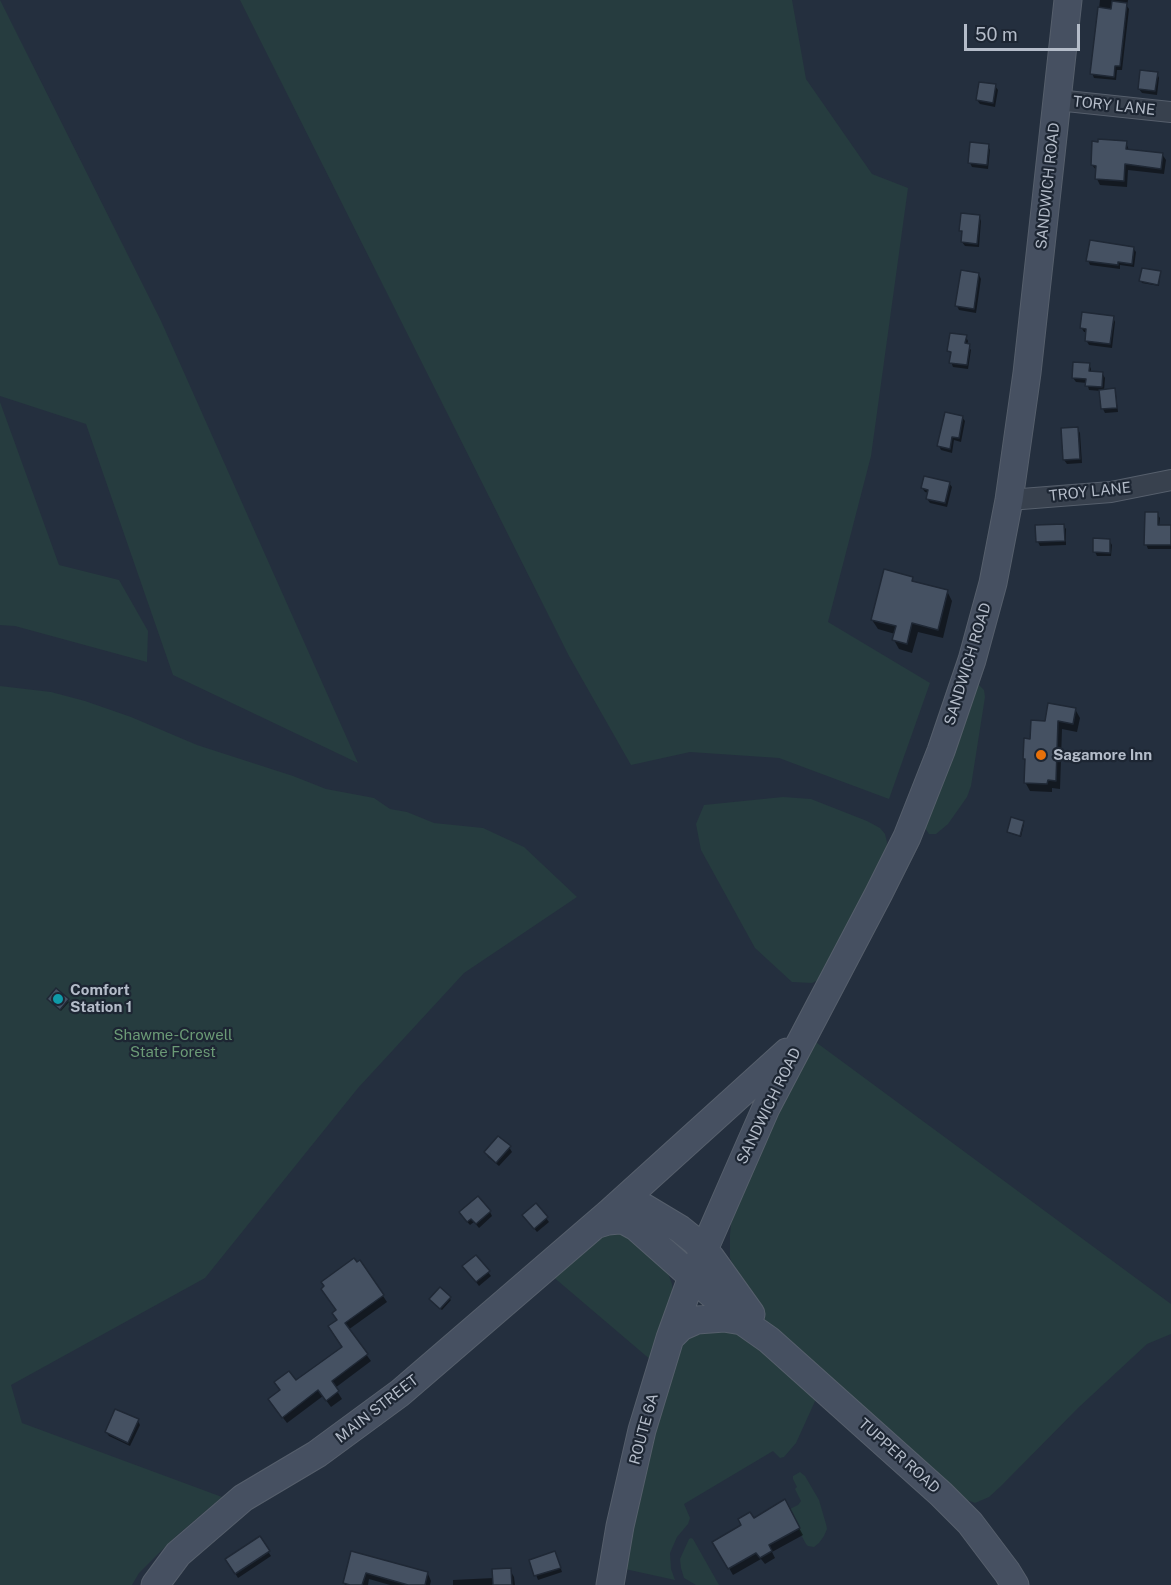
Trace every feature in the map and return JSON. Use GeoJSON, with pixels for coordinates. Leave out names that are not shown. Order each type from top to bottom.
{"type":"FeatureCollection","features":[{"type":"Feature","properties":{"kind":"main road","name":"SANDWICH ROAD"},"geometry":{"type":"LineString","coordinates":[[692,1277],[766,1107],[894,865],[941,751],[972,660],[993,583],[1009,500],[1031,344],[1068,0]]}},
{"type":"Feature","properties":{"kind":"main road","name":"MAIN STREET"},"geometry":{"type":"LineString","coordinates":[[155,1585],[177,1554],[243,1498],[317,1454],[400,1393],[602,1219],[801,1039]]}},
{"type":"Feature","properties":{"kind":"main road","name":"MAIN STREET"},"geometry":{"type":"LineString","coordinates":[[602,1219],[624,1206],[639,1206],[680,1229],[703,1250]]}},
{"type":"Feature","properties":{"kind":"main road"},"geometry":{"type":"LineString","coordinates":[[602,1219],[625,1221],[636,1227],[692,1277]]}},
{"type":"Feature","properties":{"kind":"main road","name":"TUPPER ROAD"},"geometry":{"type":"LineString","coordinates":[[703,1250],[770,1340]]}},
{"type":"Feature","properties":{"kind":"main road","name":"TUPPER ROAD"},"geometry":{"type":"LineString","coordinates":[[692,1277],[742,1321],[770,1340],[941,1494],[970,1523],[1015,1585]]}},
{"type":"Feature","properties":{"kind":"main road","name":"ROUTE 6A"},"geometry":{"type":"LineString","coordinates":[[610,1585],[634,1462],[670,1338],[692,1277]]}},
{"type":"Feature","properties":{"kind":"main road"},"geometry":{"type":"LineString","coordinates":[[670,1338],[681,1328],[697,1320],[724,1318],[742,1321]]}},
{"type":"Feature","properties":{"kind":"street","name":"TORY LANE"},"geometry":{"type":"LineString","coordinates":[[1057,100],[1171,112]]}},
{"type":"Feature","properties":{"kind":"street","name":"TROY LANE"},"geometry":{"type":"LineString","coordinates":[[1009,500],[1111,492],[1171,480]]}},
{"type":"Feature","properties":{"kind":"green space"},"geometry":{"type":"Polygon","coordinates":[[[0,0],[161,321],[358,763],[173,675],[86,424],[0,396],[0,0]]]}},
{"type":"Feature","properties":{"kind":"green space"},"geometry":{"type":"Polygon","coordinates":[[[240,0],[792,0],[806,79],[872,174],[908,188],[871,456],[828,622],[930,683],[889,799],[779,758],[690,752],[631,765],[569,656],[240,0]]]}},
{"type":"Feature","properties":{"kind":"green space"},"geometry":{"type":"Polygon","coordinates":[[[0,402],[59,565],[119,580],[148,631],[147,662],[15,626],[0,625],[0,402]]]}},
{"type":"Feature","properties":{"kind":"green space"},"geometry":{"type":"Polygon","coordinates":[[[977,683],[984,690],[985,697],[971,786],[967,797],[948,824],[936,834],[929,834],[925,828],[977,683]]]}},
{"type":"Feature","properties":{"kind":"green space","name":"Shawme-Crowell State Forest"},"geometry":{"type":"Polygon","coordinates":[[[0,686],[51,692],[85,701],[131,717],[197,745],[326,789],[374,798],[390,809],[407,812],[434,823],[483,828],[524,847],[577,897],[464,973],[358,1088],[205,1278],[11,1385],[22,1423],[222,1497],[175,1537],[139,1573],[132,1585],[0,1585],[0,686]]]}},
{"type":"Feature","properties":{"kind":"green space"},"geometry":{"type":"Polygon","coordinates":[[[783,797],[811,799],[867,821],[880,828],[887,842],[886,853],[821,979],[812,983],[792,982],[755,948],[701,850],[696,824],[704,805],[783,797]]]}},
{"type":"Feature","properties":{"kind":"green space"},"geometry":{"type":"Polygon","coordinates":[[[813,1040],[1171,1304],[1171,1334],[1147,1344],[1078,1408],[1001,1486],[989,1497],[975,1503],[967,1500],[777,1335],[760,1315],[742,1287],[730,1258],[732,1211],[813,1040]]]}},
{"type":"Feature","properties":{"kind":"green space"},"geometry":{"type":"Polygon","coordinates":[[[622,1230],[662,1265],[672,1284],[673,1297],[652,1361],[551,1275],[598,1235],[622,1230]]]}},
{"type":"Feature","properties":{"kind":"green space"},"geometry":{"type":"Polygon","coordinates":[[[740,1331],[816,1399],[796,1443],[784,1457],[780,1458],[773,1451],[684,1504],[690,1518],[677,1537],[670,1553],[671,1569],[675,1580],[625,1569],[635,1505],[677,1354],[689,1337],[697,1332],[740,1331]]]}},
{"type":"Feature","properties":{"kind":"green space"},"geometry":{"type":"Polygon","coordinates":[[[800,1472],[805,1476],[819,1500],[827,1529],[814,1547],[806,1544],[790,1509],[801,1501],[793,1479],[793,1476],[800,1472]]]}},
{"type":"Feature","properties":{"kind":"green space"},"geometry":{"type":"Polygon","coordinates":[[[691,1538],[719,1585],[696,1585],[684,1578],[680,1559],[691,1538]]]}},
{"type":"Feature","properties":{"kind":"building"},"geometry":{"type":"Polygon","coordinates":[[[1112,1],[1127,3],[1120,66],[1115,66],[1114,77],[1090,74],[1098,7],[1111,9],[1112,1]]]}},
{"type":"Feature","properties":{"kind":"building"},"geometry":{"type":"Polygon","coordinates":[[[1140,70],[1158,72],[1155,91],[1138,89],[1140,70]]]}},
{"type":"Feature","properties":{"kind":"building"},"geometry":{"type":"Polygon","coordinates":[[[979,82],[996,84],[993,103],[976,100],[979,82]]]}},
{"type":"Feature","properties":{"kind":"building"},"geometry":{"type":"Polygon","coordinates":[[[1098,139],[1127,141],[1126,149],[1163,153],[1161,169],[1125,164],[1124,181],[1095,179],[1096,166],[1091,165],[1092,141],[1098,142],[1098,139]]]}},
{"type":"Feature","properties":{"kind":"building"},"geometry":{"type":"Polygon","coordinates":[[[970,142],[989,144],[987,165],[968,163],[970,142]]]}},
{"type":"Feature","properties":{"kind":"building"},"geometry":{"type":"Polygon","coordinates":[[[961,213],[980,215],[977,244],[961,242],[962,231],[959,231],[961,213]]]}},
{"type":"Feature","properties":{"kind":"building"},"geometry":{"type":"Polygon","coordinates":[[[1090,240],[1134,247],[1132,264],[1118,262],[1118,265],[1086,261],[1090,240]]]}},
{"type":"Feature","properties":{"kind":"building"},"geometry":{"type":"Polygon","coordinates":[[[1142,268],[1161,271],[1158,285],[1139,281],[1142,268]]]}},
{"type":"Feature","properties":{"kind":"building"},"geometry":{"type":"Polygon","coordinates":[[[961,270],[979,273],[974,309],[955,306],[961,270]]]}},
{"type":"Feature","properties":{"kind":"building"},"geometry":{"type":"Polygon","coordinates":[[[1082,312],[1114,316],[1110,344],[1085,341],[1086,329],[1080,328],[1082,312]]]}},
{"type":"Feature","properties":{"kind":"building"},"geometry":{"type":"Polygon","coordinates":[[[950,333],[967,335],[965,343],[970,344],[967,365],[949,363],[951,352],[947,351],[950,333]]]}},
{"type":"Feature","properties":{"kind":"building"},"geometry":{"type":"Polygon","coordinates":[[[1073,362],[1090,363],[1089,371],[1103,372],[1102,387],[1085,386],[1086,379],[1072,378],[1073,362]]]}},
{"type":"Feature","properties":{"kind":"building"},"geometry":{"type":"Polygon","coordinates":[[[1115,388],[1117,408],[1101,409],[1099,390],[1115,388]]]}},
{"type":"Feature","properties":{"kind":"building"},"geometry":{"type":"Polygon","coordinates":[[[945,412],[963,416],[959,438],[952,437],[950,449],[937,446],[945,412]]]}},
{"type":"Feature","properties":{"kind":"building"},"geometry":{"type":"Polygon","coordinates":[[[1078,427],[1080,459],[1063,460],[1061,428],[1078,427]]]}},
{"type":"Feature","properties":{"kind":"building"},"geometry":{"type":"Polygon","coordinates":[[[924,476],[950,482],[945,503],[926,499],[928,490],[921,488],[924,476]]]}},
{"type":"Feature","properties":{"kind":"building"},"geometry":{"type":"Polygon","coordinates":[[[1145,512],[1158,512],[1158,525],[1171,525],[1171,545],[1144,545],[1145,512]]]}},
{"type":"Feature","properties":{"kind":"building"},"geometry":{"type":"Polygon","coordinates":[[[1064,524],[1065,541],[1036,542],[1035,525],[1064,524]]]}},
{"type":"Feature","properties":{"kind":"building"},"geometry":{"type":"Polygon","coordinates":[[[1093,538],[1110,539],[1110,553],[1093,552],[1093,538]]]}},
{"type":"Feature","properties":{"kind":"building"},"geometry":{"type":"Polygon","coordinates":[[[884,569],[913,577],[912,581],[948,590],[938,630],[912,623],[907,644],[892,640],[896,626],[871,620],[884,569]]]}},
{"type":"Feature","properties":{"kind":"building","name":"Sagamore Inn"},"geometry":{"type":"Polygon","coordinates":[[[1048,703],[1076,708],[1073,724],[1058,721],[1056,781],[1048,780],[1047,784],[1024,783],[1024,738],[1030,739],[1031,720],[1045,721],[1048,703]]]}},
{"type":"Feature","properties":{"kind":"building"},"geometry":{"type":"Polygon","coordinates":[[[1011,817],[1024,821],[1020,836],[1007,832],[1011,817]]]}},
{"type":"Feature","properties":{"kind":"building","name":"Comfort Station 1"},"geometry":{"type":"Polygon","coordinates":[[[56,988],[69,999],[60,1010],[47,999],[56,988]]]}},
{"type":"Feature","properties":{"kind":"building"},"geometry":{"type":"Polygon","coordinates":[[[498,1136],[511,1146],[496,1163],[484,1152],[498,1136]]]}},
{"type":"Feature","properties":{"kind":"building"},"geometry":{"type":"Polygon","coordinates":[[[478,1196],[491,1211],[476,1224],[471,1219],[467,1222],[459,1212],[478,1196]]]}},
{"type":"Feature","properties":{"kind":"building"},"geometry":{"type":"Polygon","coordinates":[[[536,1203],[548,1217],[534,1229],[522,1215],[536,1203]]]}},
{"type":"Feature","properties":{"kind":"building"},"geometry":{"type":"Polygon","coordinates":[[[476,1255],[490,1271],[476,1282],[462,1266],[476,1255]]]}},
{"type":"Feature","properties":{"kind":"building"},"geometry":{"type":"Polygon","coordinates":[[[354,1258],[357,1262],[360,1260],[384,1295],[345,1323],[368,1354],[332,1381],[339,1391],[326,1401],[318,1390],[282,1418],[268,1399],[280,1390],[274,1382],[289,1371],[296,1380],[342,1347],[328,1326],[337,1320],[332,1313],[336,1310],[321,1289],[324,1286],[321,1282],[354,1258]]]}},
{"type":"Feature","properties":{"kind":"building"},"geometry":{"type":"Polygon","coordinates":[[[440,1287],[451,1297],[440,1309],[429,1299],[440,1287]]]}},
{"type":"Feature","properties":{"kind":"building"},"geometry":{"type":"Polygon","coordinates":[[[115,1409],[139,1419],[128,1443],[105,1432],[115,1409]]]}},
{"type":"Feature","properties":{"kind":"building"},"geometry":{"type":"Polygon","coordinates":[[[785,1499],[800,1528],[769,1545],[772,1551],[760,1558],[756,1553],[728,1569],[712,1542],[741,1525],[738,1519],[750,1512],[754,1518],[785,1499]]]}},
{"type":"Feature","properties":{"kind":"building"},"geometry":{"type":"Polygon","coordinates":[[[260,1536],[270,1551],[235,1574],[225,1559],[260,1536]]]}},
{"type":"Feature","properties":{"kind":"building"},"geometry":{"type":"Polygon","coordinates":[[[351,1551],[428,1572],[425,1585],[408,1585],[366,1573],[362,1585],[343,1583],[351,1551]]]}},
{"type":"Feature","properties":{"kind":"building"},"geometry":{"type":"Polygon","coordinates":[[[555,1551],[561,1568],[534,1576],[529,1560],[555,1551]]]}},
{"type":"Feature","properties":{"kind":"building"},"geometry":{"type":"Polygon","coordinates":[[[511,1568],[512,1585],[493,1585],[492,1569],[511,1568]]]}},
{"type":"Feature","properties":{"kind":"place","name":"Sagamore Inn"},"geometry":{"type":"Point","coordinates":[1041,755]}},
{"type":"Feature","properties":{"kind":"place","name":"Comfort Station 1"},"geometry":{"type":"Point","coordinates":[58,999]}}]}
